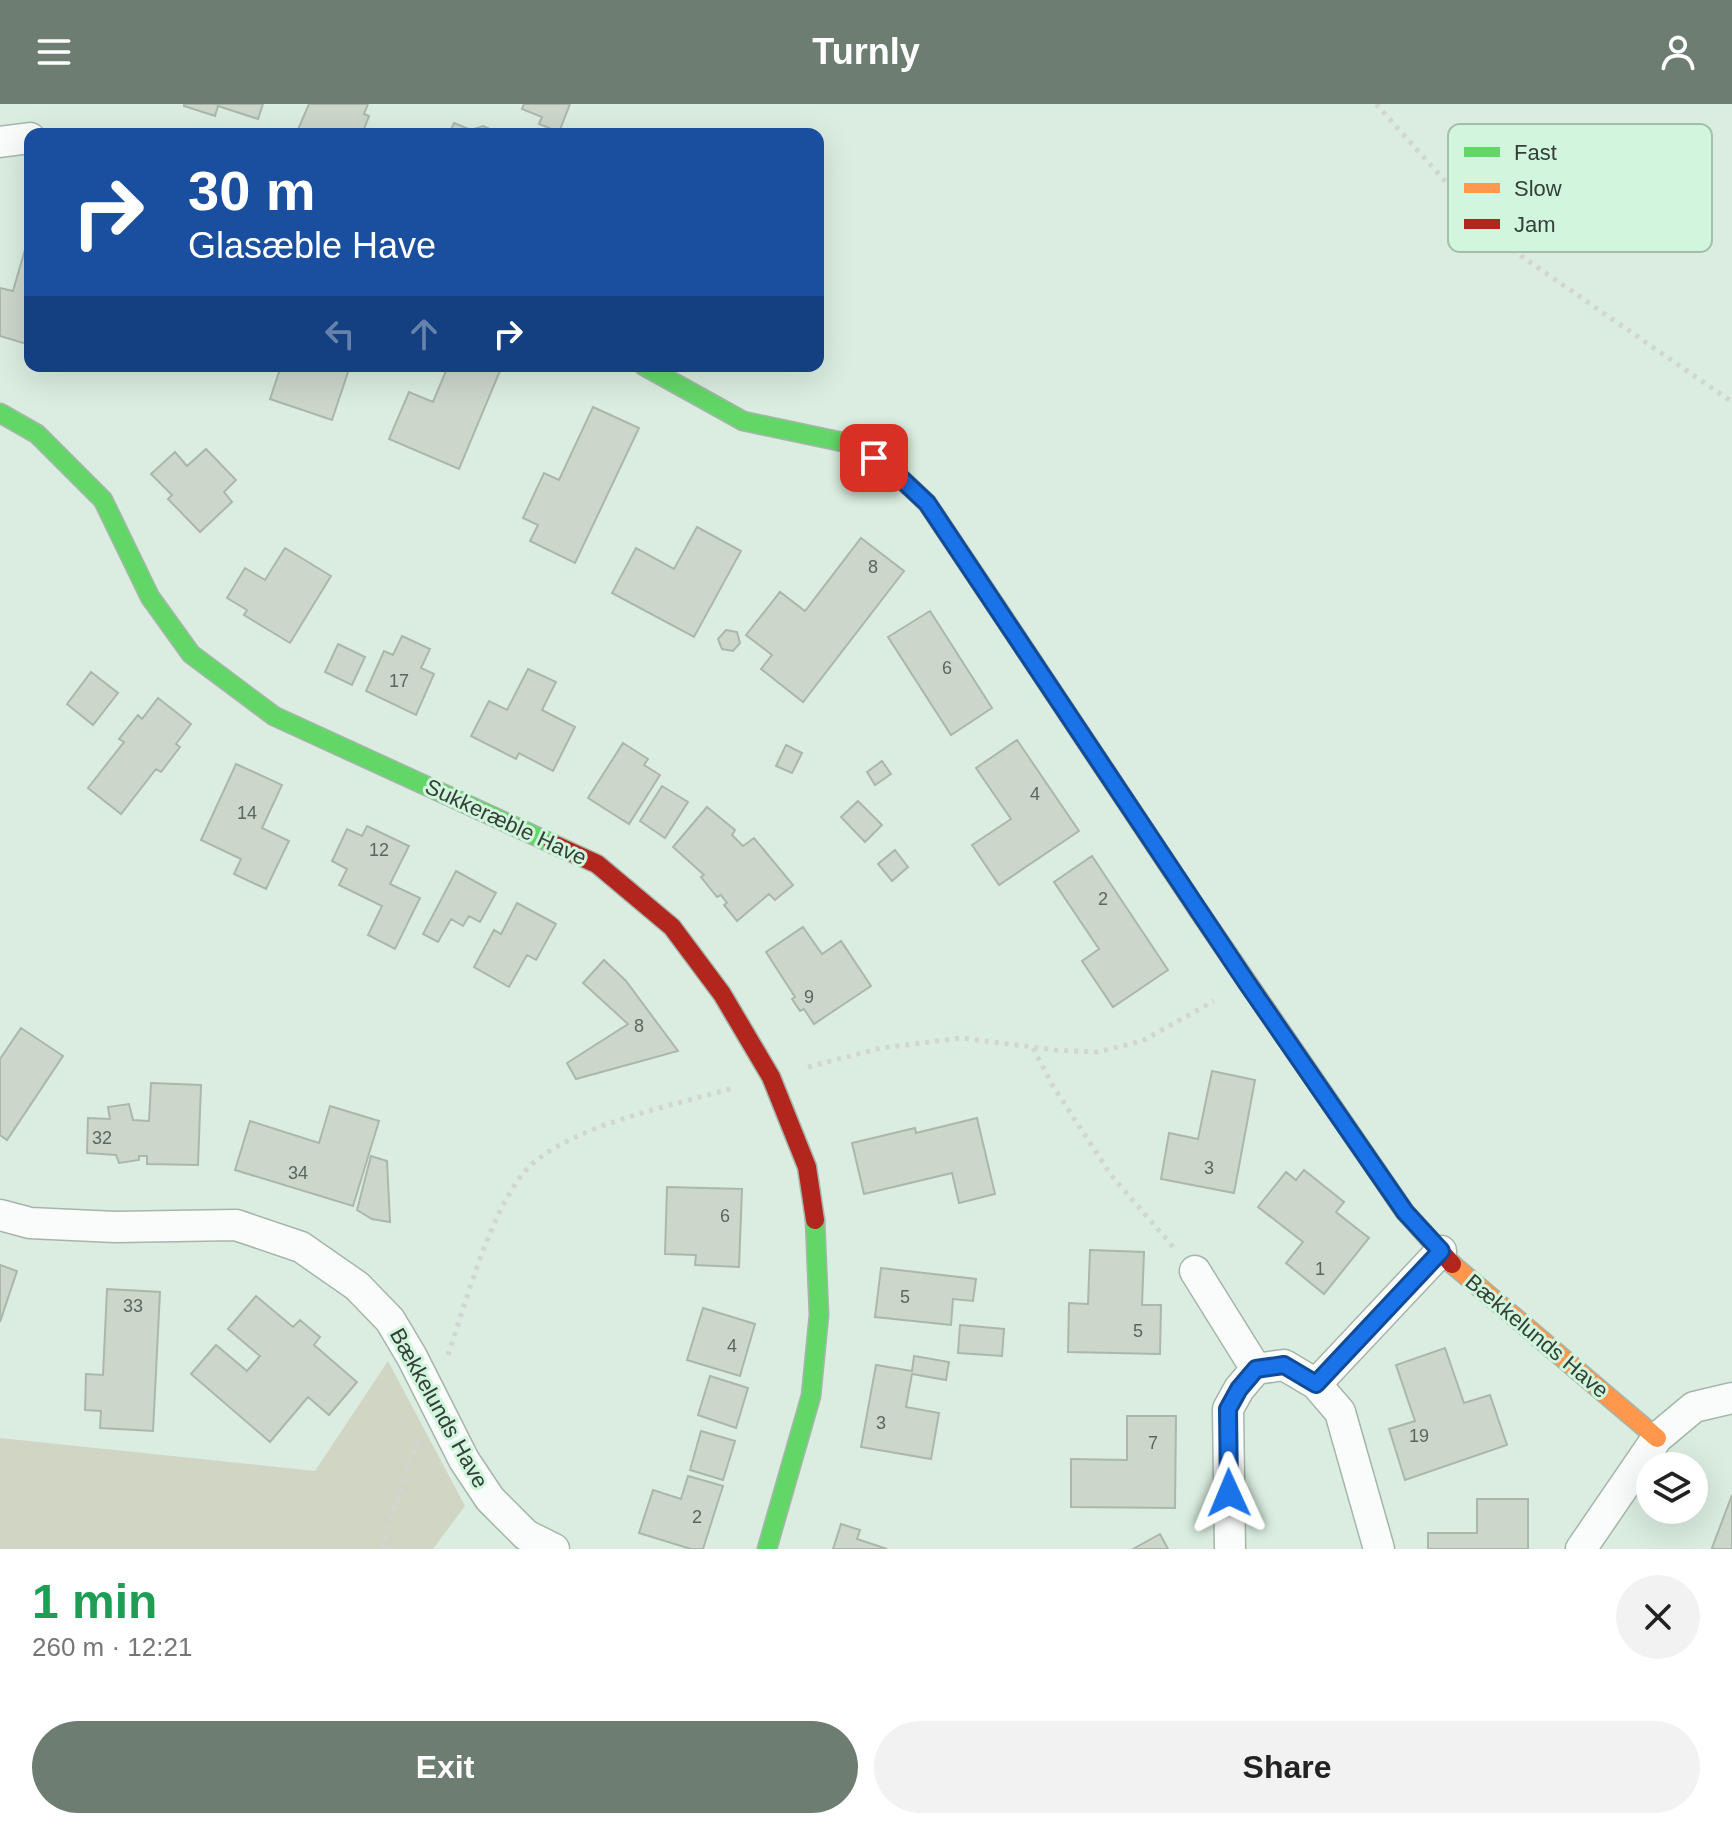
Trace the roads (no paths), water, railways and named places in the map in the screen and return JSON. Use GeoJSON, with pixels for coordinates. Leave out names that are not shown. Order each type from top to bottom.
{"type":"FeatureCollection","features":[{"type":"Feature","properties":{"kind":"street"},"geometry":{"type":"LineString","coordinates":[[0,142],[24,139]]}},
{"type":"Feature","properties":{"kind":"street","name":"Bækkelunds Have"},"geometry":{"type":"LineString","coordinates":[[655,372],[743,421],[852,444],[895,473],[927,503],[1247,983],[1405,1212],[1452,1264],[1657,1438]]}},
{"type":"Feature","properties":{"kind":"street","name":"Sukkeræble Have"},"geometry":{"type":"LineString","coordinates":[[0,413],[37,434],[103,500],[150,597],[191,654],[274,716],[597,864],[672,927],[722,994],[771,1077],[807,1167],[817,1237],[819,1315],[811,1396],[767,1549]]}},
{"type":"Feature","properties":{"kind":"street","name":"Bækkelunds Have"},"geometry":{"type":"LineString","coordinates":[[0,1215],[30,1223],[115,1227],[236,1225],[301,1247],[357,1286],[390,1320],[464,1460],[490,1499],[526,1535],[554,1549]]}},
{"type":"Feature","properties":{"kind":"street"},"geometry":{"type":"LineString","coordinates":[[1316,1384],[1441,1251]]}},
{"type":"Feature","properties":{"kind":"street"},"geometry":{"type":"LineString","coordinates":[[1195,1271],[1256,1369]]}},
{"type":"Feature","properties":{"kind":"street"},"geometry":{"type":"LineString","coordinates":[[1230,1549],[1228,1409],[1239,1389],[1256,1369],[1284,1365],[1316,1384],[1340,1412],[1379,1549]]}},
{"type":"Feature","properties":{"kind":"street"},"geometry":{"type":"LineString","coordinates":[[1581,1549],[1657,1438],[1694,1407],[1732,1398]]}}]}
